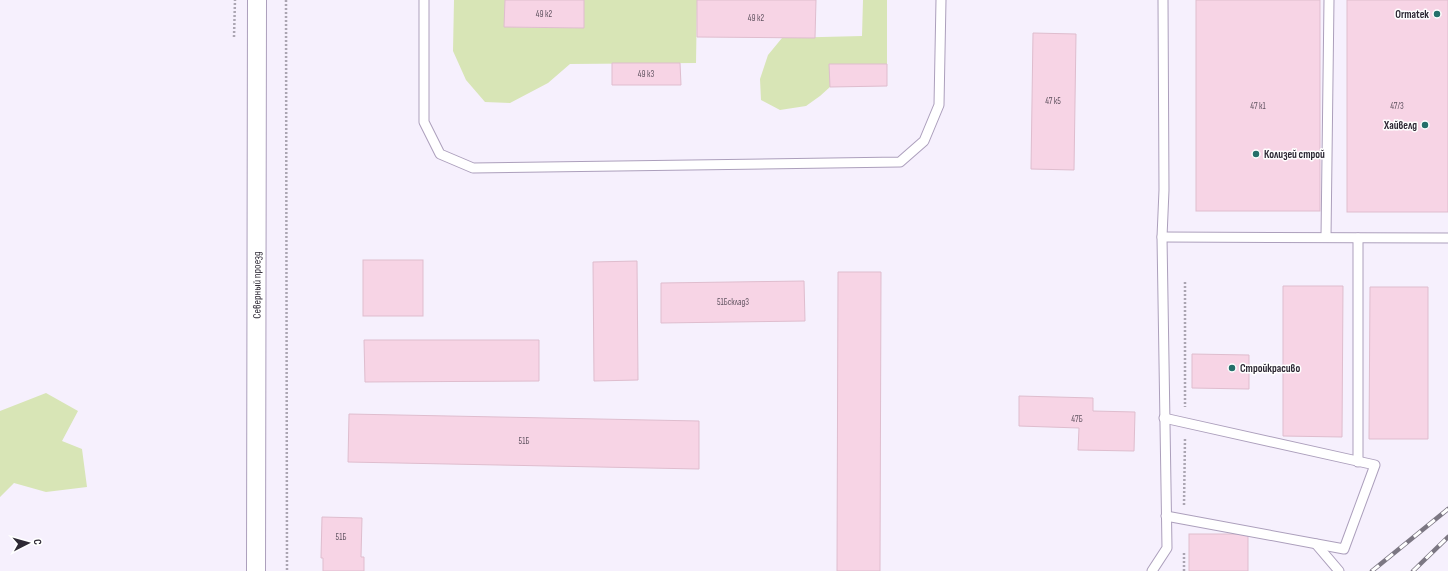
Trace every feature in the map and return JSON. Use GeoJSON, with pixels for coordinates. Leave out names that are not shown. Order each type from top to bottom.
{"type":"FeatureCollection","features":[{"type":"Feature","properties":{"kind":"street","name":"Северный проезд"},"geometry":{"type":"LineString","coordinates":[[256,571],[257,0]]}},
{"type":"Feature","properties":{"kind":"lane"},"geometry":{"type":"LineString","coordinates":[[424,0],[424,122],[440,154],[473,168],[900,162],[924,141],[940,105],[941,0]]}},
{"type":"Feature","properties":{"kind":"lane"},"geometry":{"type":"LineString","coordinates":[[1152,571],[1167,548],[1162,237],[1164,190],[1163,0]]}},
{"type":"Feature","properties":{"kind":"lane"},"geometry":{"type":"LineString","coordinates":[[1326,238],[1329,0]]}},
{"type":"Feature","properties":{"kind":"lane"},"geometry":{"type":"LineString","coordinates":[[1162,237],[1448,238]]}},
{"type":"Feature","properties":{"kind":"lane"},"geometry":{"type":"LineString","coordinates":[[1358,238],[1358,462]]}},
{"type":"Feature","properties":{"kind":"lane"},"geometry":{"type":"LineString","coordinates":[[1164,418],[1375,465],[1344,549],[1166,516]]}},
{"type":"Feature","properties":{"kind":"lane"},"geometry":{"type":"LineString","coordinates":[[1316,544],[1339,571]]}},
{"type":"Feature","properties":{"kind":"path"},"geometry":{"type":"LineString","coordinates":[[234,37],[235,0]]}},
{"type":"Feature","properties":{"kind":"path"},"geometry":{"type":"LineString","coordinates":[[286,0],[287,571]]}},
{"type":"Feature","properties":{"kind":"green space"},"geometry":{"type":"Polygon","coordinates":[[[454,0],[505,0],[505,27],[583,28],[584,0],[697,0],[696,63],[570,64],[548,83],[510,103],[485,102],[466,80],[453,51],[454,0]]]}},
{"type":"Feature","properties":{"kind":"green space"},"geometry":{"type":"Polygon","coordinates":[[[863,0],[887,0],[887,64],[830,65],[830,87],[806,106],[780,110],[761,100],[760,79],[768,55],[782,38],[862,36],[863,0]]]}},
{"type":"Feature","properties":{"kind":"green space"},"geometry":{"type":"Polygon","coordinates":[[[46,393],[78,411],[62,441],[82,449],[87,487],[46,492],[14,483],[0,497],[0,411],[46,393]]]}},
{"type":"Feature","properties":{"kind":"building"},"geometry":{"type":"Polygon","coordinates":[[[505,0],[584,0],[584,28],[504,27],[505,0]]]}},
{"type":"Feature","properties":{"kind":"building"},"geometry":{"type":"Polygon","coordinates":[[[697,0],[816,0],[815,38],[697,37],[697,0]]]}},
{"type":"Feature","properties":{"kind":"building"},"geometry":{"type":"Polygon","coordinates":[[[1196,0],[1320,0],[1320,211],[1196,211],[1196,0]]]}},
{"type":"Feature","properties":{"kind":"building"},"geometry":{"type":"Polygon","coordinates":[[[1347,0],[1448,0],[1448,212],[1347,212],[1347,0]]]}},
{"type":"Feature","properties":{"kind":"building"},"geometry":{"type":"Polygon","coordinates":[[[1033,33],[1076,34],[1074,170],[1031,169],[1033,33]]]}},
{"type":"Feature","properties":{"kind":"building"},"geometry":{"type":"Polygon","coordinates":[[[612,63],[680,63],[681,85],[612,85],[612,63]]]}},
{"type":"Feature","properties":{"kind":"building"},"geometry":{"type":"Polygon","coordinates":[[[829,64],[887,64],[887,86],[830,87],[829,64]]]}},
{"type":"Feature","properties":{"kind":"building"},"geometry":{"type":"Polygon","coordinates":[[[363,260],[423,260],[423,316],[363,316],[363,260]]]}},
{"type":"Feature","properties":{"kind":"building"},"geometry":{"type":"Polygon","coordinates":[[[637,261],[638,380],[594,381],[593,262],[637,261]]]}},
{"type":"Feature","properties":{"kind":"building"},"geometry":{"type":"Polygon","coordinates":[[[838,272],[881,272],[880,571],[837,571],[838,272]]]}},
{"type":"Feature","properties":{"kind":"building"},"geometry":{"type":"Polygon","coordinates":[[[804,281],[805,321],[661,323],[661,283],[804,281]]]}},
{"type":"Feature","properties":{"kind":"building"},"geometry":{"type":"Polygon","coordinates":[[[1283,286],[1343,286],[1342,437],[1283,436],[1283,286]]]}},
{"type":"Feature","properties":{"kind":"building"},"geometry":{"type":"Polygon","coordinates":[[[1370,287],[1428,287],[1428,439],[1369,439],[1370,287]]]}},
{"type":"Feature","properties":{"kind":"building"},"geometry":{"type":"Polygon","coordinates":[[[364,340],[539,340],[539,381],[365,382],[364,340]]]}},
{"type":"Feature","properties":{"kind":"building"},"geometry":{"type":"Polygon","coordinates":[[[1192,354],[1249,355],[1249,389],[1192,388],[1192,354]]]}},
{"type":"Feature","properties":{"kind":"building"},"geometry":{"type":"Polygon","coordinates":[[[1019,396],[1093,398],[1093,411],[1135,412],[1134,451],[1078,450],[1079,428],[1019,426],[1019,396]]]}},
{"type":"Feature","properties":{"kind":"building"},"geometry":{"type":"Polygon","coordinates":[[[349,414],[699,421],[699,469],[348,462],[349,414]]]}},
{"type":"Feature","properties":{"kind":"building"},"geometry":{"type":"Polygon","coordinates":[[[322,517],[362,518],[361,557],[364,557],[364,571],[323,571],[323,558],[321,558],[322,517]]]}},
{"type":"Feature","properties":{"kind":"building"},"geometry":{"type":"Polygon","coordinates":[[[1189,534],[1248,534],[1248,571],[1189,571],[1189,534]]]}},
{"type":"Feature","properties":{"kind":"railway"},"geometry":{"type":"LineString","coordinates":[[1372,571],[1448,509]]}},
{"type":"Feature","properties":{"kind":"railway"},"geometry":{"type":"LineString","coordinates":[[1413,571],[1448,537]]}},
{"type":"Feature","properties":{"kind":"place","name":"Ormatek"},"geometry":{"type":"Point","coordinates":[1437,14]}},
{"type":"Feature","properties":{"kind":"place","name":"Хайвелд"},"geometry":{"type":"Point","coordinates":[1425,125]}},
{"type":"Feature","properties":{"kind":"place","name":"Колизей строй"},"geometry":{"type":"Point","coordinates":[1256,154]}},
{"type":"Feature","properties":{"kind":"place","name":"Стройкрасиво"},"geometry":{"type":"Point","coordinates":[1232,368]}}]}
